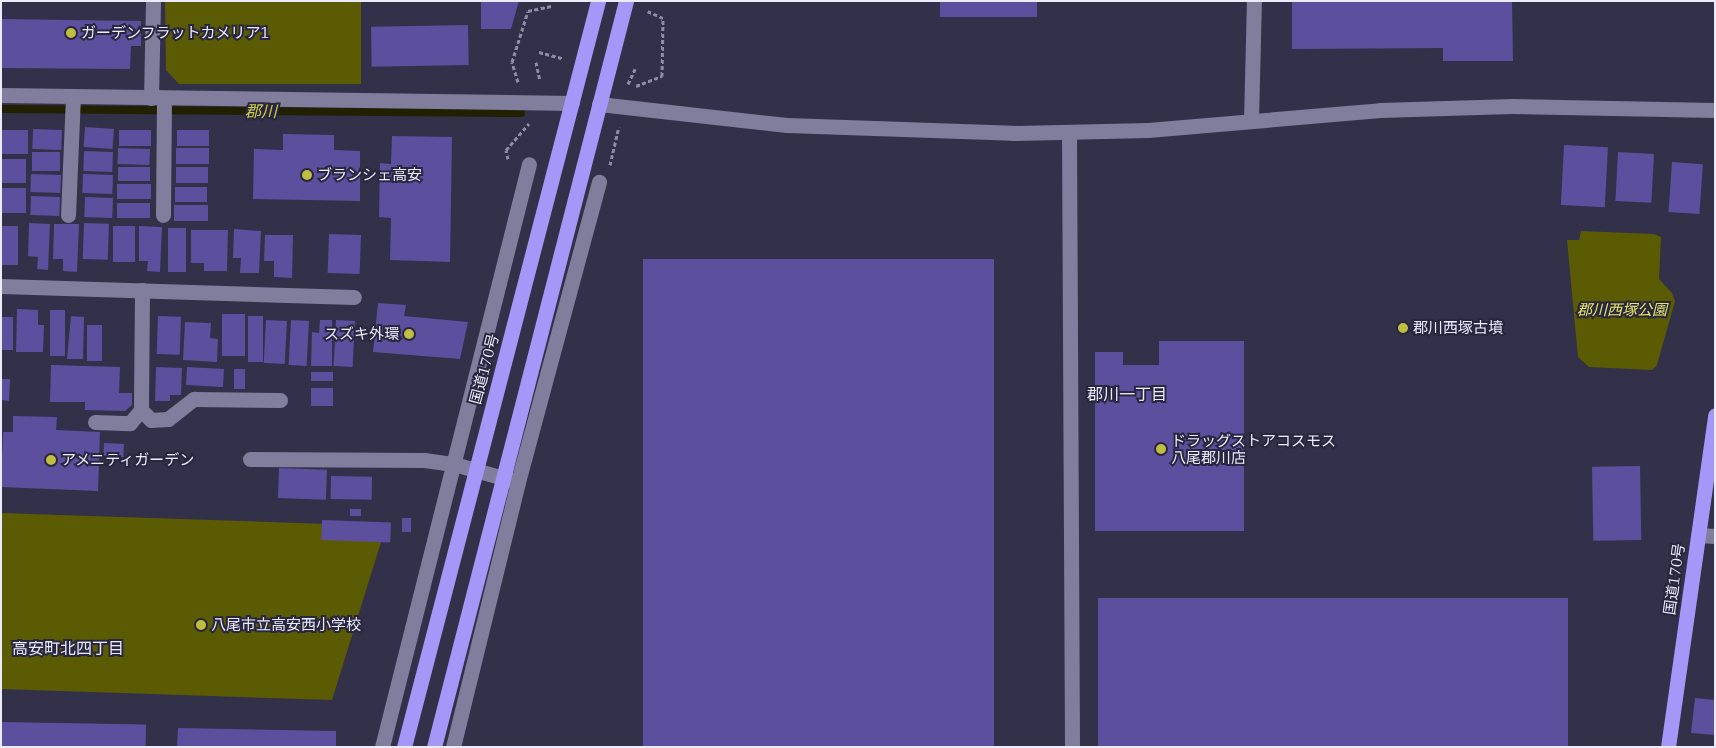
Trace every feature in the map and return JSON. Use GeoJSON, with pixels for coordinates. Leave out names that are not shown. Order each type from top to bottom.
{"type":"FeatureCollection","features":[{"type":"Feature","properties":{"kind":"highway","name":"国道170号"},"geometry":{"type":"LineString","coordinates":[[404,747],[598,1]]}},
{"type":"Feature","properties":{"kind":"highway"},"geometry":{"type":"LineString","coordinates":[[434,747],[511,480],[599,104],[626,1]]}},
{"type":"Feature","properties":{"kind":"highway","name":"国道170号"},"geometry":{"type":"LineString","coordinates":[[1668,747],[1715,415]]}},
{"type":"Feature","properties":{"kind":"street"},"geometry":{"type":"LineString","coordinates":[[153,1],[164,133],[163,214]]}},
{"type":"Feature","properties":{"kind":"street"},"geometry":{"type":"LineString","coordinates":[[1251,121],[1254,1]]}},
{"type":"Feature","properties":{"kind":"street"},"geometry":{"type":"LineString","coordinates":[[1,95],[73,101],[160,99],[572,102]]}},
{"type":"Feature","properties":{"kind":"street"},"geometry":{"type":"LineString","coordinates":[[68,215],[73,101]]}},
{"type":"Feature","properties":{"kind":"street"},"geometry":{"type":"LineString","coordinates":[[599,104],[787,125],[1069,132],[1148,130],[1380,110],[1512,106],[1715,110]]}},
{"type":"Feature","properties":{"kind":"street"},"geometry":{"type":"LineString","coordinates":[[1069,132],[1072,747]]}},
{"type":"Feature","properties":{"kind":"street"},"geometry":{"type":"LineString","coordinates":[[382,747],[530,164]]}},
{"type":"Feature","properties":{"kind":"street"},"geometry":{"type":"LineString","coordinates":[[453,747],[511,480],[599,182]]}},
{"type":"Feature","properties":{"kind":"street"},"geometry":{"type":"LineString","coordinates":[[1,286],[354,297]]}},
{"type":"Feature","properties":{"kind":"street"},"geometry":{"type":"LineString","coordinates":[[95,422],[130,423],[141,410],[142,290]]}},
{"type":"Feature","properties":{"kind":"street"},"geometry":{"type":"LineString","coordinates":[[141,410],[151,420],[168,419],[194,399],[280,400]]}},
{"type":"Feature","properties":{"kind":"street"},"geometry":{"type":"LineString","coordinates":[[250,459],[424,460],[454,464],[511,480]]}},
{"type":"Feature","properties":{"kind":"street"},"geometry":{"type":"LineString","coordinates":[[1698,535],[1715,536]]}},
{"type":"Feature","properties":{"kind":"path"},"geometry":{"type":"LineString","coordinates":[[521,90],[512,62],[528,12],[552,6]]}},
{"type":"Feature","properties":{"kind":"path"},"geometry":{"type":"LineString","coordinates":[[635,69],[624,91],[662,76],[664,18],[647,12]]}},
{"type":"Feature","properties":{"kind":"path"},"geometry":{"type":"LineString","coordinates":[[539,52],[562,58]]}},
{"type":"Feature","properties":{"kind":"path"},"geometry":{"type":"LineString","coordinates":[[536,62],[542,86]]}},
{"type":"Feature","properties":{"kind":"path"},"geometry":{"type":"LineString","coordinates":[[508,164],[506,150],[533,120]]}},
{"type":"Feature","properties":{"kind":"path"},"geometry":{"type":"LineString","coordinates":[[609,167],[620,124]]}},
{"type":"Feature","properties":{"kind":"green space"},"geometry":{"type":"Polygon","coordinates":[[[165,1],[361,1],[361,84],[179,84],[166,70],[165,1]]]}},
{"type":"Feature","properties":{"kind":"green space","name":"郡川西塚公園"},"geometry":{"type":"Polygon","coordinates":[[[1581,231],[1654,234],[1661,237],[1659,279],[1672,293],[1675,301],[1657,365],[1652,370],[1589,367],[1578,357],[1567,240],[1579,240],[1581,231]]]}},
{"type":"Feature","properties":{"kind":"green space","name":"八尾市立高安西小学校"},"geometry":{"type":"Polygon","coordinates":[[[1,513],[386,526],[332,700],[1,689],[1,513]]]}},
{"type":"Feature","properties":{"kind":"building"},"geometry":{"type":"Polygon","coordinates":[[[481,1],[519,1],[511,29],[481,29],[481,1]]]}},
{"type":"Feature","properties":{"kind":"building"},"geometry":{"type":"Polygon","coordinates":[[[940,1],[1037,1],[1037,17],[940,17],[940,1]]]}},
{"type":"Feature","properties":{"kind":"building"},"geometry":{"type":"Polygon","coordinates":[[[1292,1],[1512,1],[1513,61],[1443,61],[1443,48],[1292,49],[1292,1]]]}},
{"type":"Feature","properties":{"kind":"building","name":"ガーデンフラットカメリア1"},"geometry":{"type":"Polygon","coordinates":[[[1,19],[141,21],[141,46],[131,46],[130,69],[1,68],[1,19]]]}},
{"type":"Feature","properties":{"kind":"building"},"geometry":{"type":"Polygon","coordinates":[[[468,25],[469,65],[372,67],[371,27],[468,25]]]}},
{"type":"Feature","properties":{"kind":"building"},"geometry":{"type":"Polygon","coordinates":[[[85,127],[114,129],[113,149],[84,147],[85,127]]]}},
{"type":"Feature","properties":{"kind":"building"},"geometry":{"type":"Polygon","coordinates":[[[33,129],[62,130],[61,150],[32,149],[33,129]]]}},
{"type":"Feature","properties":{"kind":"building"},"geometry":{"type":"Polygon","coordinates":[[[1,130],[28,130],[28,154],[1,154],[1,130]]]}},
{"type":"Feature","properties":{"kind":"building"},"geometry":{"type":"Polygon","coordinates":[[[119,130],[151,130],[151,146],[119,146],[119,130]]]}},
{"type":"Feature","properties":{"kind":"building"},"geometry":{"type":"Polygon","coordinates":[[[177,130],[209,130],[209,146],[177,146],[177,130]]]}},
{"type":"Feature","properties":{"kind":"building","name":"ブランシェ高安"},"geometry":{"type":"Polygon","coordinates":[[[283,134],[334,135],[334,150],[360,151],[360,201],[253,199],[254,149],[283,150],[283,134]]]}},
{"type":"Feature","properties":{"kind":"building"},"geometry":{"type":"Polygon","coordinates":[[[392,136],[452,137],[450,262],[390,260],[391,218],[379,217],[380,163],[391,164],[392,136]]]}},
{"type":"Feature","properties":{"kind":"building"},"geometry":{"type":"Polygon","coordinates":[[[1564,145],[1608,147],[1605,207],[1561,205],[1564,145]]]}},
{"type":"Feature","properties":{"kind":"building"},"geometry":{"type":"Polygon","coordinates":[[[118,148],[150,149],[149,165],[117,164],[118,148]]]}},
{"type":"Feature","properties":{"kind":"building"},"geometry":{"type":"Polygon","coordinates":[[[176,148],[209,148],[209,164],[176,164],[176,148]]]}},
{"type":"Feature","properties":{"kind":"building"},"geometry":{"type":"Polygon","coordinates":[[[84,151],[113,152],[112,172],[83,171],[84,151]]]}},
{"type":"Feature","properties":{"kind":"building"},"geometry":{"type":"Polygon","coordinates":[[[32,152],[60,152],[60,171],[32,171],[32,152]]]}},
{"type":"Feature","properties":{"kind":"building"},"geometry":{"type":"Polygon","coordinates":[[[1618,152],[1654,154],[1651,203],[1615,201],[1618,152]]]}},
{"type":"Feature","properties":{"kind":"building"},"geometry":{"type":"Polygon","coordinates":[[[1,159],[26,159],[26,183],[1,183],[1,159]]]}},
{"type":"Feature","properties":{"kind":"building"},"geometry":{"type":"Polygon","coordinates":[[[1672,162],[1703,164],[1699,214],[1669,212],[1672,162]]]}},
{"type":"Feature","properties":{"kind":"building"},"geometry":{"type":"Polygon","coordinates":[[[118,167],[150,167],[150,181],[118,181],[118,167]]]}},
{"type":"Feature","properties":{"kind":"building"},"geometry":{"type":"Polygon","coordinates":[[[176,167],[208,167],[208,183],[176,183],[176,167]]]}},
{"type":"Feature","properties":{"kind":"building"},"geometry":{"type":"Polygon","coordinates":[[[31,174],[61,175],[60,193],[30,192],[31,174]]]}},
{"type":"Feature","properties":{"kind":"building"},"geometry":{"type":"Polygon","coordinates":[[[83,174],[113,175],[112,194],[82,193],[83,174]]]}},
{"type":"Feature","properties":{"kind":"building"},"geometry":{"type":"Polygon","coordinates":[[[117,184],[151,184],[151,199],[117,199],[117,184]]]}},
{"type":"Feature","properties":{"kind":"building"},"geometry":{"type":"Polygon","coordinates":[[[175,187],[207,187],[207,202],[175,202],[175,187]]]}},
{"type":"Feature","properties":{"kind":"building"},"geometry":{"type":"Polygon","coordinates":[[[1,188],[26,188],[26,213],[1,213],[1,188]]]}},
{"type":"Feature","properties":{"kind":"building"},"geometry":{"type":"Polygon","coordinates":[[[31,196],[60,197],[59,216],[30,215],[31,196]]]}},
{"type":"Feature","properties":{"kind":"building"},"geometry":{"type":"Polygon","coordinates":[[[85,197],[113,198],[112,218],[84,217],[85,197]]]}},
{"type":"Feature","properties":{"kind":"building"},"geometry":{"type":"Polygon","coordinates":[[[117,203],[150,203],[150,218],[117,218],[117,203]]]}},
{"type":"Feature","properties":{"kind":"building"},"geometry":{"type":"Polygon","coordinates":[[[174,205],[208,205],[208,221],[174,221],[174,205]]]}},
{"type":"Feature","properties":{"kind":"building"},"geometry":{"type":"Polygon","coordinates":[[[29,223],[50,224],[48,270],[37,269],[38,257],[28,256],[29,223]]]}},
{"type":"Feature","properties":{"kind":"building"},"geometry":{"type":"Polygon","coordinates":[[[84,223],[109,224],[108,260],[83,259],[84,223]]]}},
{"type":"Feature","properties":{"kind":"building"},"geometry":{"type":"Polygon","coordinates":[[[54,224],[79,224],[77,272],[63,271],[63,259],[53,259],[54,224]]]}},
{"type":"Feature","properties":{"kind":"building"},"geometry":{"type":"Polygon","coordinates":[[[1,226],[18,226],[18,265],[1,265],[1,226]]]}},
{"type":"Feature","properties":{"kind":"building"},"geometry":{"type":"Polygon","coordinates":[[[113,226],[135,226],[135,262],[113,262],[113,226]]]}},
{"type":"Feature","properties":{"kind":"building"},"geometry":{"type":"Polygon","coordinates":[[[139,226],[162,227],[160,272],[147,271],[148,261],[139,261],[139,226]]]}},
{"type":"Feature","properties":{"kind":"building"},"geometry":{"type":"Polygon","coordinates":[[[168,228],[186,228],[186,272],[168,272],[168,228]]]}},
{"type":"Feature","properties":{"kind":"building"},"geometry":{"type":"Polygon","coordinates":[[[234,229],[261,231],[259,273],[240,273],[241,258],[233,258],[234,229]]]}},
{"type":"Feature","properties":{"kind":"building"},"geometry":{"type":"Polygon","coordinates":[[[191,230],[228,230],[227,271],[204,271],[204,263],[191,263],[191,230]]]}},
{"type":"Feature","properties":{"kind":"building"},"geometry":{"type":"Polygon","coordinates":[[[329,234],[361,235],[360,274],[328,273],[329,234]]]}},
{"type":"Feature","properties":{"kind":"building"},"geometry":{"type":"Polygon","coordinates":[[[265,235],[293,235],[292,278],[274,277],[274,261],[264,261],[265,235]]]}},
{"type":"Feature","properties":{"kind":"building"},"geometry":{"type":"Polygon","coordinates":[[[643,259],[994,259],[994,747],[643,747],[643,259]]]}},
{"type":"Feature","properties":{"kind":"building"},"geometry":{"type":"Polygon","coordinates":[[[378,303],[406,305],[404,316],[468,322],[460,359],[373,352],[378,303]]]}},
{"type":"Feature","properties":{"kind":"building"},"geometry":{"type":"Polygon","coordinates":[[[17,309],[38,310],[38,325],[44,325],[43,352],[16,352],[17,309]]]}},
{"type":"Feature","properties":{"kind":"building"},"geometry":{"type":"Polygon","coordinates":[[[50,310],[65,310],[65,356],[50,356],[50,310]]]}},
{"type":"Feature","properties":{"kind":"building"},"geometry":{"type":"Polygon","coordinates":[[[222,314],[245,314],[245,356],[222,356],[222,314]]]}},
{"type":"Feature","properties":{"kind":"building"},"geometry":{"type":"Polygon","coordinates":[[[71,316],[84,317],[83,359],[67,359],[71,316]]]}},
{"type":"Feature","properties":{"kind":"building"},"geometry":{"type":"Polygon","coordinates":[[[158,316],[181,317],[180,355],[157,354],[158,316]]]}},
{"type":"Feature","properties":{"kind":"building"},"geometry":{"type":"Polygon","coordinates":[[[248,316],[263,316],[263,362],[248,362],[248,316]]]}},
{"type":"Feature","properties":{"kind":"building"},"geometry":{"type":"Polygon","coordinates":[[[1,317],[13,317],[13,350],[1,350],[1,317]]]}},
{"type":"Feature","properties":{"kind":"building"},"geometry":{"type":"Polygon","coordinates":[[[266,320],[287,321],[285,364],[264,363],[266,320]]]}},
{"type":"Feature","properties":{"kind":"building"},"geometry":{"type":"Polygon","coordinates":[[[291,320],[309,321],[307,366],[289,365],[291,320]]]}},
{"type":"Feature","properties":{"kind":"building"},"geometry":{"type":"Polygon","coordinates":[[[320,320],[332,320],[332,366],[311,366],[312,332],[319,333],[320,320]]]}},
{"type":"Feature","properties":{"kind":"building"},"geometry":{"type":"Polygon","coordinates":[[[336,320],[355,321],[353,367],[334,366],[336,320]]]}},
{"type":"Feature","properties":{"kind":"building"},"geometry":{"type":"Polygon","coordinates":[[[185,322],[211,323],[210,338],[218,339],[217,362],[183,360],[185,322]]]}},
{"type":"Feature","properties":{"kind":"building"},"geometry":{"type":"Polygon","coordinates":[[[87,325],[102,325],[102,361],[87,361],[87,325]]]}},
{"type":"Feature","properties":{"kind":"building"},"geometry":{"type":"Polygon","coordinates":[[[1159,341],[1244,341],[1244,531],[1095,531],[1095,352],[1123,352],[1123,365],[1159,365],[1159,341]]]}},
{"type":"Feature","properties":{"kind":"building"},"geometry":{"type":"Polygon","coordinates":[[[51,365],[120,367],[119,393],[132,393],[132,405],[125,411],[85,410],[85,402],[50,402],[51,365]]]}},
{"type":"Feature","properties":{"kind":"building"},"geometry":{"type":"Polygon","coordinates":[[[156,367],[182,368],[181,395],[170,395],[170,401],[155,401],[156,367]]]}},
{"type":"Feature","properties":{"kind":"building"},"geometry":{"type":"Polygon","coordinates":[[[187,367],[224,369],[223,387],[186,385],[187,367]]]}},
{"type":"Feature","properties":{"kind":"building"},"geometry":{"type":"Polygon","coordinates":[[[234,369],[245,369],[245,389],[234,389],[234,369]]]}},
{"type":"Feature","properties":{"kind":"building"},"geometry":{"type":"Polygon","coordinates":[[[311,372],[333,372],[333,381],[311,381],[311,372]]]}},
{"type":"Feature","properties":{"kind":"building"},"geometry":{"type":"Polygon","coordinates":[[[1,379],[10,379],[9,401],[1,400],[1,379]]]}},
{"type":"Feature","properties":{"kind":"building"},"geometry":{"type":"Polygon","coordinates":[[[311,388],[333,388],[333,406],[311,406],[311,388]]]}},
{"type":"Feature","properties":{"kind":"building","name":"アメニティガーデン"},"geometry":{"type":"Polygon","coordinates":[[[13,416],[57,417],[56,430],[100,432],[98,491],[1,487],[3,432],[13,432],[13,416]]]}},
{"type":"Feature","properties":{"kind":"building"},"geometry":{"type":"Polygon","coordinates":[[[104,443],[124,444],[123,457],[103,456],[104,443]]]}},
{"type":"Feature","properties":{"kind":"building"},"geometry":{"type":"Polygon","coordinates":[[[1640,466],[1641,540],[1593,541],[1592,467],[1640,466]]]}},
{"type":"Feature","properties":{"kind":"building"},"geometry":{"type":"Polygon","coordinates":[[[279,468],[327,470],[326,500],[278,498],[279,468]]]}},
{"type":"Feature","properties":{"kind":"building"},"geometry":{"type":"Polygon","coordinates":[[[331,476],[372,477],[372,500],[331,499],[331,476]]]}},
{"type":"Feature","properties":{"kind":"building"},"geometry":{"type":"Polygon","coordinates":[[[350,509],[361,509],[361,516],[350,516],[350,509]]]}},
{"type":"Feature","properties":{"kind":"building"},"geometry":{"type":"Polygon","coordinates":[[[402,518],[411,518],[411,532],[402,532],[402,518]]]}},
{"type":"Feature","properties":{"kind":"building"},"geometry":{"type":"Polygon","coordinates":[[[322,520],[391,522],[390,542],[321,540],[322,520]]]}},
{"type":"Feature","properties":{"kind":"building"},"geometry":{"type":"Polygon","coordinates":[[[1098,598],[1568,598],[1568,747],[1098,747],[1098,598]]]}},
{"type":"Feature","properties":{"kind":"building"},"geometry":{"type":"Polygon","coordinates":[[[1695,698],[1715,700],[1715,735],[1691,733],[1695,698]]]}},
{"type":"Feature","properties":{"kind":"building"},"geometry":{"type":"Polygon","coordinates":[[[1,722],[146,725],[146,747],[1,747],[1,722]]]}},
{"type":"Feature","properties":{"kind":"building"},"geometry":{"type":"Polygon","coordinates":[[[178,728],[336,731],[336,747],[177,747],[178,728]]]}},
{"type":"Feature","properties":{"kind":"waterway","name":"郡川"},"geometry":{"type":"LineString","coordinates":[[1,109],[521,113]]}},
{"type":"Feature","properties":{"kind":"place","name":"ガーデンフラットカメリア1"},"geometry":{"type":"Point","coordinates":[71,33]}},
{"type":"Feature","properties":{"kind":"place","name":"ブランシェ高安"},"geometry":{"type":"Point","coordinates":[307,175]}},
{"type":"Feature","properties":{"kind":"place","name":"郡川西塚古墳"},"geometry":{"type":"Point","coordinates":[1403,328]}},
{"type":"Feature","properties":{"kind":"place","name":"スズキ外環"},"geometry":{"type":"Point","coordinates":[409,334]}},
{"type":"Feature","properties":{"kind":"place","name":"ドラッグストアコスモス 八尾郡川店"},"geometry":{"type":"Point","coordinates":[1161,449]}},
{"type":"Feature","properties":{"kind":"place","name":"アメニティガーデン"},"geometry":{"type":"Point","coordinates":[51,460]}},
{"type":"Feature","properties":{"kind":"place","name":"八尾市立高安西小学校"},"geometry":{"type":"Point","coordinates":[201,625]}},
{"type":"Feature","properties":{"kind":"district","name":"郡川一丁目"},"geometry":{"type":"Point","coordinates":[1127,394]}},
{"type":"Feature","properties":{"kind":"district","name":"高安町北四丁目"},"geometry":{"type":"Point","coordinates":[68,648]}}]}
